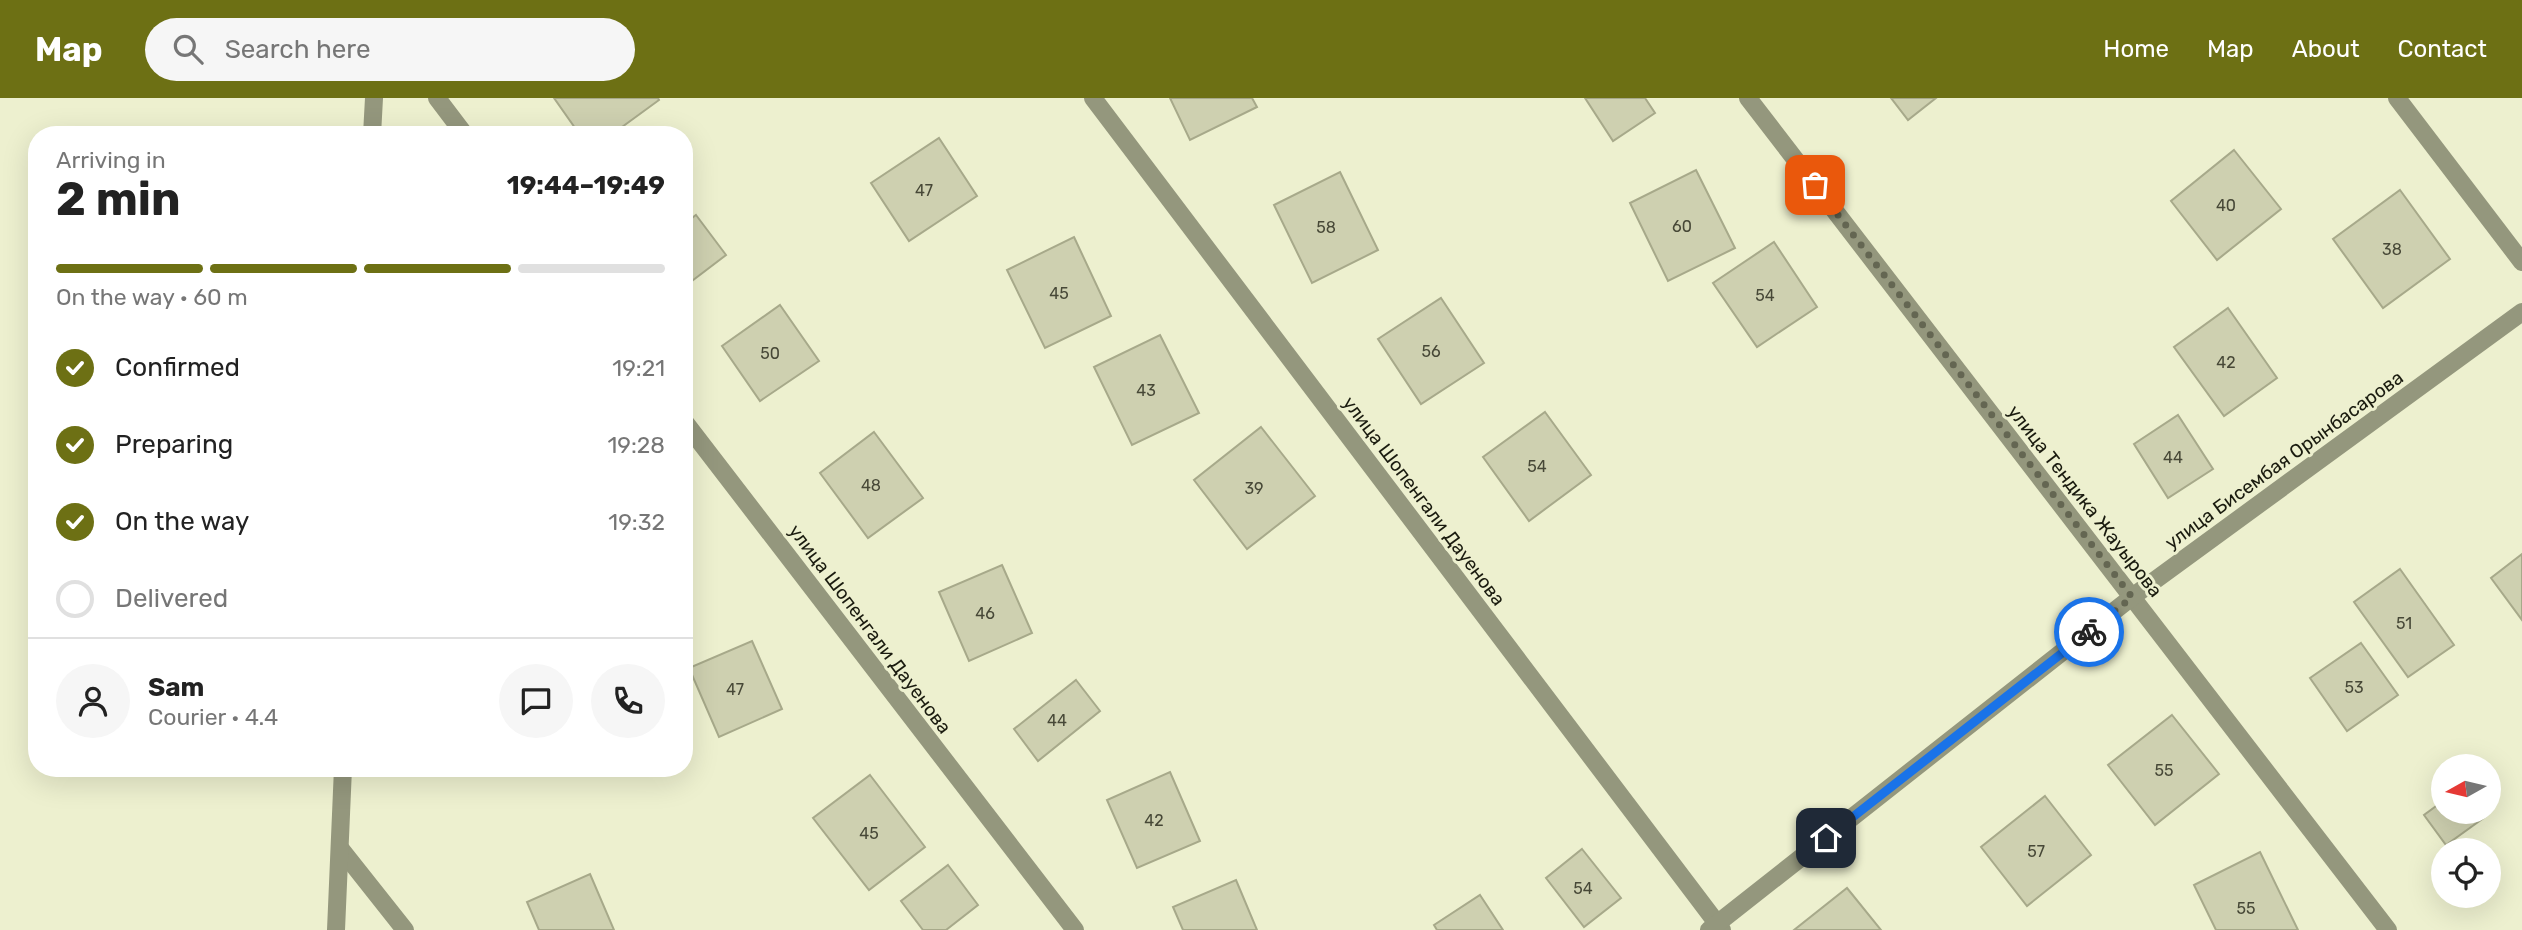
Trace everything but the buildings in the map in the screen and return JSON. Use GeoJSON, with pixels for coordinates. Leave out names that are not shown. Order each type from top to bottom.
{"type":"FeatureCollection","features":[{"type":"Feature","properties":{"kind":"street"},"geometry":{"type":"LineString","coordinates":[[372,126],[374,98]]}},
{"type":"Feature","properties":{"kind":"street"},"geometry":{"type":"LineString","coordinates":[[437,98],[458,126]]}},
{"type":"Feature","properties":{"kind":"street","name":"улица Шопенгали Дауенова"},"geometry":{"type":"LineString","coordinates":[[1093,98],[1716,928]]}},
{"type":"Feature","properties":{"kind":"street","name":"улица Тендика Жауырова"},"geometry":{"type":"LineString","coordinates":[[1748,98],[2388,930]]}},
{"type":"Feature","properties":{"kind":"street"},"geometry":{"type":"LineString","coordinates":[[2397,98],[2522,262]]}},
{"type":"Feature","properties":{"kind":"street","name":"улица Бисембая Орынбасарова"},"geometry":{"type":"LineString","coordinates":[[1716,928],[2132,597],[2522,312]]}},
{"type":"Feature","properties":{"kind":"street","name":"улица Шопенгали Дауенова"},"geometry":{"type":"LineString","coordinates":[[693,433],[1074,930]]}},
{"type":"Feature","properties":{"kind":"street"},"geometry":{"type":"LineString","coordinates":[[336,930],[343,777]]}},
{"type":"Feature","properties":{"kind":"street"},"geometry":{"type":"LineString","coordinates":[[340,848],[405,930]]}},
{"type":"Feature","properties":{"kind":"way so far"},"geometry":{"type":"LineString","coordinates":[[1815,185],[2132,597],[2089,632]]}},
{"type":"Feature","properties":{"kind":"route"},"geometry":{"type":"LineString","coordinates":[[1826,838],[2089,632]]}}]}
